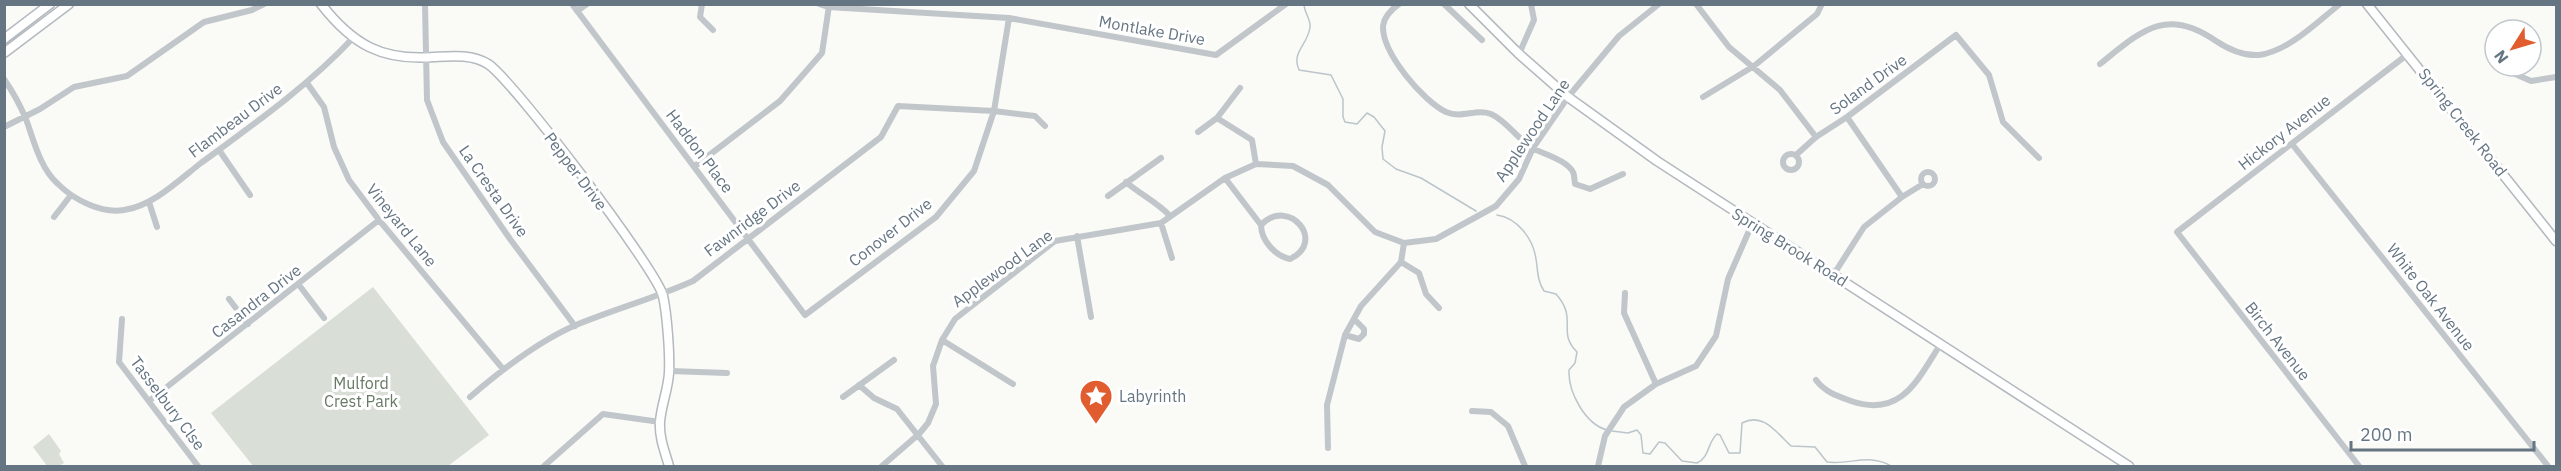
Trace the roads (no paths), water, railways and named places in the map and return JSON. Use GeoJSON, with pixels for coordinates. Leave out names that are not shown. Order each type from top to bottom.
{"type":"FeatureCollection","features":[{"type":"Feature","properties":{"kind":"street"},"geometry":{"type":"LineString","coordinates":[[4,39],[50,4]]}},
{"type":"Feature","properties":{"kind":"street"},"geometry":{"type":"LineString","coordinates":[[4,53],[69,4]]}},
{"type":"Feature","properties":{"kind":"street"},"geometry":{"type":"LineString","coordinates":[[4,127],[74,87],[127,76],[204,22],[252,10],[264,4]]}},
{"type":"Feature","properties":{"kind":"street","name":"Pepper Drive"},"geometry":{"type":"LineString","coordinates":[[321,4],[339,27],[370,49],[425,58],[461,55],[488,64],[515,91],[645,262],[663,294],[670,371],[660,422],[662,444],[669,466]]}},
{"type":"Feature","properties":{"kind":"street","name":"La Cresta Drive"},"geometry":{"type":"LineString","coordinates":[[425,4],[427,100],[443,142],[575,326]]}},
{"type":"Feature","properties":{"kind":"street","name":"Haddon Place"},"geometry":{"type":"LineString","coordinates":[[572,4],[805,315]]}},
{"type":"Feature","properties":{"kind":"street"},"geometry":{"type":"LineString","coordinates":[[577,11],[587,4]]}},
{"type":"Feature","properties":{"kind":"street"},"geometry":{"type":"LineString","coordinates":[[702,4],[700,17],[712,30]]}},
{"type":"Feature","properties":{"kind":"street","name":"Montlake Drive"},"geometry":{"type":"LineString","coordinates":[[819,4],[1009,18],[1216,55],[1286,4]]}},
{"type":"Feature","properties":{"kind":"street"},"geometry":{"type":"LineString","coordinates":[[1399,4],[1388,15],[1383,25],[1386,40],[1399,65],[1416,88],[1444,111],[1460,116],[1475,112],[1490,113],[1533,148],[1566,164],[1574,173],[1575,184],[1590,189],[1623,174]]}},
{"type":"Feature","properties":{"kind":"street"},"geometry":{"type":"LineString","coordinates":[[1444,4],[1482,40]]}},
{"type":"Feature","properties":{"kind":"street","name":"Spring Brook Road"},"geometry":{"type":"LineString","coordinates":[[1469,4],[1519,54],[1569,97],[1658,161],[1752,224],[1834,274],[1940,345],[2130,466]]}},
{"type":"Feature","properties":{"kind":"street"},"geometry":{"type":"LineString","coordinates":[[1519,54],[1534,20],[1531,4]]}},
{"type":"Feature","properties":{"kind":"street","name":"Applewood Lane"},"geometry":{"type":"LineString","coordinates":[[882,466],[919,434],[928,423],[936,404],[933,366],[942,340],[955,319],[1055,242],[1077,236],[1161,223],[1225,178],[1256,164],[1293,166],[1328,185],[1375,232],[1404,243],[1436,239],[1496,206],[1519,179],[1533,148],[1569,97],[1619,36],[1659,4]]}},
{"type":"Feature","properties":{"kind":"street"},"geometry":{"type":"LineString","coordinates":[[1696,4],[1729,46],[1780,90],[1816,137]]}},
{"type":"Feature","properties":{"kind":"street"},"geometry":{"type":"LineString","coordinates":[[1703,97],[1754,66],[1817,14],[1822,4]]}},
{"type":"Feature","properties":{"kind":"street"},"geometry":{"type":"LineString","coordinates":[[2100,64],[2145,30],[2166,23],[2190,26],[2222,45],[2241,53],[2257,55],[2267,53],[2284,46],[2340,4]]}},
{"type":"Feature","properties":{"kind":"street","name":"Spring Creek Road"},"geometry":{"type":"LineString","coordinates":[[2367,4],[2556,241]]}},
{"type":"Feature","properties":{"kind":"street"},"geometry":{"type":"LineString","coordinates":[[695,166],[780,101],[822,53],[829,6]]}},
{"type":"Feature","properties":{"kind":"street","name":"Conover Drive"},"geometry":{"type":"LineString","coordinates":[[805,315],[936,217],[974,171],[994,111],[1009,18]]}},
{"type":"Feature","properties":{"kind":"street","name":"Soland Drive"},"geometry":{"type":"LineString","coordinates":[[1796,155],[1816,137],[1847,117],[1956,35],[1989,75],[2003,122],[2039,158]]}},
{"type":"Feature","properties":{"kind":"street","name":"Flambeau Drive"},"geometry":{"type":"LineString","coordinates":[[4,79],[25,117],[48,173],[71,195],[96,207],[123,211],[149,202],[219,150],[307,83],[353,38]]}},
{"type":"Feature","properties":{"kind":"street","name":"Hickory Avenue"},"geometry":{"type":"LineString","coordinates":[[2177,232],[2408,54]]}},
{"type":"Feature","properties":{"kind":"street"},"geometry":{"type":"LineString","coordinates":[[2524,78],[2531,81],[2556,77]]}},
{"type":"Feature","properties":{"kind":"street","name":"Vineyard Lane"},"geometry":{"type":"LineString","coordinates":[[307,83],[324,107],[334,147],[349,180],[379,220],[503,369]]}},
{"type":"Feature","properties":{"kind":"street"},"geometry":{"type":"LineString","coordinates":[[1198,132],[1217,118],[1240,88]]}},
{"type":"Feature","properties":{"kind":"street","name":"Fawnridge Drive"},"geometry":{"type":"LineString","coordinates":[[470,397],[503,369],[575,326],[663,294],[693,280],[881,137],[898,106],[994,111],[1035,116],[1046,126]]}},
{"type":"Feature","properties":{"kind":"street"},"geometry":{"type":"LineString","coordinates":[[1847,117],[1902,197]]}},
{"type":"Feature","properties":{"kind":"street"},"geometry":{"type":"LineString","coordinates":[[1217,118],[1252,140],[1256,164]]}},
{"type":"Feature","properties":{"kind":"street","name":"White Oak Avenue"},"geometry":{"type":"LineString","coordinates":[[2292,144],[2548,466]]}},
{"type":"Feature","properties":{"kind":"street"},"geometry":{"type":"LineString","coordinates":[[219,150],[250,195]]}},
{"type":"Feature","properties":{"kind":"street"},"geometry":{"type":"LineString","coordinates":[[1108,196],[1161,158]]}},
{"type":"Feature","properties":{"kind":"street"},"geometry":{"type":"LineString","coordinates":[[1225,178],[1261,225],[1264,238],[1275,253],[1290,259],[1304,249],[1306,237],[1292,217],[1285,214],[1278,215],[1261,225]]}},
{"type":"Feature","properties":{"kind":"street"},"geometry":{"type":"LineString","coordinates":[[1126,182],[1140,195],[1158,203],[1170,216]]}},
{"type":"Feature","properties":{"kind":"street"},"geometry":{"type":"LineString","coordinates":[[1834,274],[1864,227],[1902,197],[1923,184]]}},
{"type":"Feature","properties":{"kind":"street"},"geometry":{"type":"LineString","coordinates":[[54,216],[71,195]]}},
{"type":"Feature","properties":{"kind":"street"},"geometry":{"type":"LineString","coordinates":[[149,202],[157,227]]}},
{"type":"Feature","properties":{"kind":"street","name":"Casandra Drive"},"geometry":{"type":"LineString","coordinates":[[149,401],[379,220]]}},
{"type":"Feature","properties":{"kind":"street"},"geometry":{"type":"LineString","coordinates":[[1161,223],[1172,258]]}},
{"type":"Feature","properties":{"kind":"street"},"geometry":{"type":"LineString","coordinates":[[1598,466],[1606,434],[1624,407],[1656,384],[1696,366],[1716,336],[1728,279],[1752,224]]}},
{"type":"Feature","properties":{"kind":"street","name":"Birch Avenue"},"geometry":{"type":"LineString","coordinates":[[2177,232],[2359,466]]}},
{"type":"Feature","properties":{"kind":"street"},"geometry":{"type":"LineString","coordinates":[[1077,236],[1091,317]]}},
{"type":"Feature","properties":{"kind":"street"},"geometry":{"type":"LineString","coordinates":[[1328,448],[1328,405],[1345,335],[1361,306],[1401,262],[1404,243]]}},
{"type":"Feature","properties":{"kind":"street"},"geometry":{"type":"LineString","coordinates":[[1401,262],[1419,273],[1426,294],[1439,308]]}},
{"type":"Feature","properties":{"kind":"street"},"geometry":{"type":"LineString","coordinates":[[298,285],[324,318]]}},
{"type":"Feature","properties":{"kind":"street"},"geometry":{"type":"LineString","coordinates":[[1625,293],[1624,313],[1656,384]]}},
{"type":"Feature","properties":{"kind":"street"},"geometry":{"type":"LineString","coordinates":[[230,299],[248,324]]}},
{"type":"Feature","properties":{"kind":"street","name":"Tasselbury Clse"},"geometry":{"type":"LineString","coordinates":[[122,319],[119,362],[198,466]]}},
{"type":"Feature","properties":{"kind":"street"},"geometry":{"type":"LineString","coordinates":[[1345,335],[1359,339],[1365,334],[1364,328],[1354,319]]}},
{"type":"Feature","properties":{"kind":"street"},"geometry":{"type":"LineString","coordinates":[[942,340],[1013,384]]}},
{"type":"Feature","properties":{"kind":"street"},"geometry":{"type":"LineString","coordinates":[[1816,380],[1824,390],[1846,399],[1862,405],[1880,406],[1896,401],[1907,393],[1917,382],[1940,345]]}},
{"type":"Feature","properties":{"kind":"street"},"geometry":{"type":"LineString","coordinates":[[843,397],[894,360]]}},
{"type":"Feature","properties":{"kind":"street"},"geometry":{"type":"LineString","coordinates":[[670,371],[727,374]]}},
{"type":"Feature","properties":{"kind":"street"},"geometry":{"type":"LineString","coordinates":[[859,385],[874,398],[897,409],[942,466]]}},
{"type":"Feature","properties":{"kind":"street"},"geometry":{"type":"LineString","coordinates":[[1472,411],[1491,412],[1508,426],[1525,466]]}},
{"type":"Feature","properties":{"kind":"street"},"geometry":{"type":"LineString","coordinates":[[546,466],[603,414],[660,422]]}},
{"type":"Feature","properties":{"kind":"waterway"},"geometry":{"type":"LineString","coordinates":[[1304,4],[1310,27],[1298,53],[1299,70],[1331,75],[1343,99],[1345,122],[1357,124],[1367,113],[1374,117],[1385,131],[1382,147],[1383,159],[1396,169],[1421,178],[1476,211]]}},
{"type":"Feature","properties":{"kind":"waterway"},"geometry":{"type":"LineString","coordinates":[[1497,215],[1511,220],[1523,230],[1534,251],[1539,279],[1544,291],[1556,294],[1563,303],[1566,311],[1568,338],[1577,352],[1575,363],[1569,370],[1571,388],[1585,414],[1599,427],[1607,430]]}},
{"type":"Feature","properties":{"kind":"waterway"},"geometry":{"type":"LineString","coordinates":[[1612,431],[1628,433],[1637,430],[1641,435],[1643,453],[1650,454],[1659,442],[1665,443],[1682,461],[1697,463],[1704,457],[1717,434],[1720,435],[1729,453],[1740,453],[1742,423],[1756,420],[1769,425],[1791,446],[1815,447],[1827,462],[1875,460],[1891,466]]}},
{"type":"Feature","properties":{"kind":"place","name":"Labyrinth"},"geometry":{"type":"Point","coordinates":[1096,425]}},
{"type":"Feature","properties":{"kind":"park label","name":"Mulford Crest Park"},"geometry":{"type":"Point","coordinates":[361,392]}}]}
